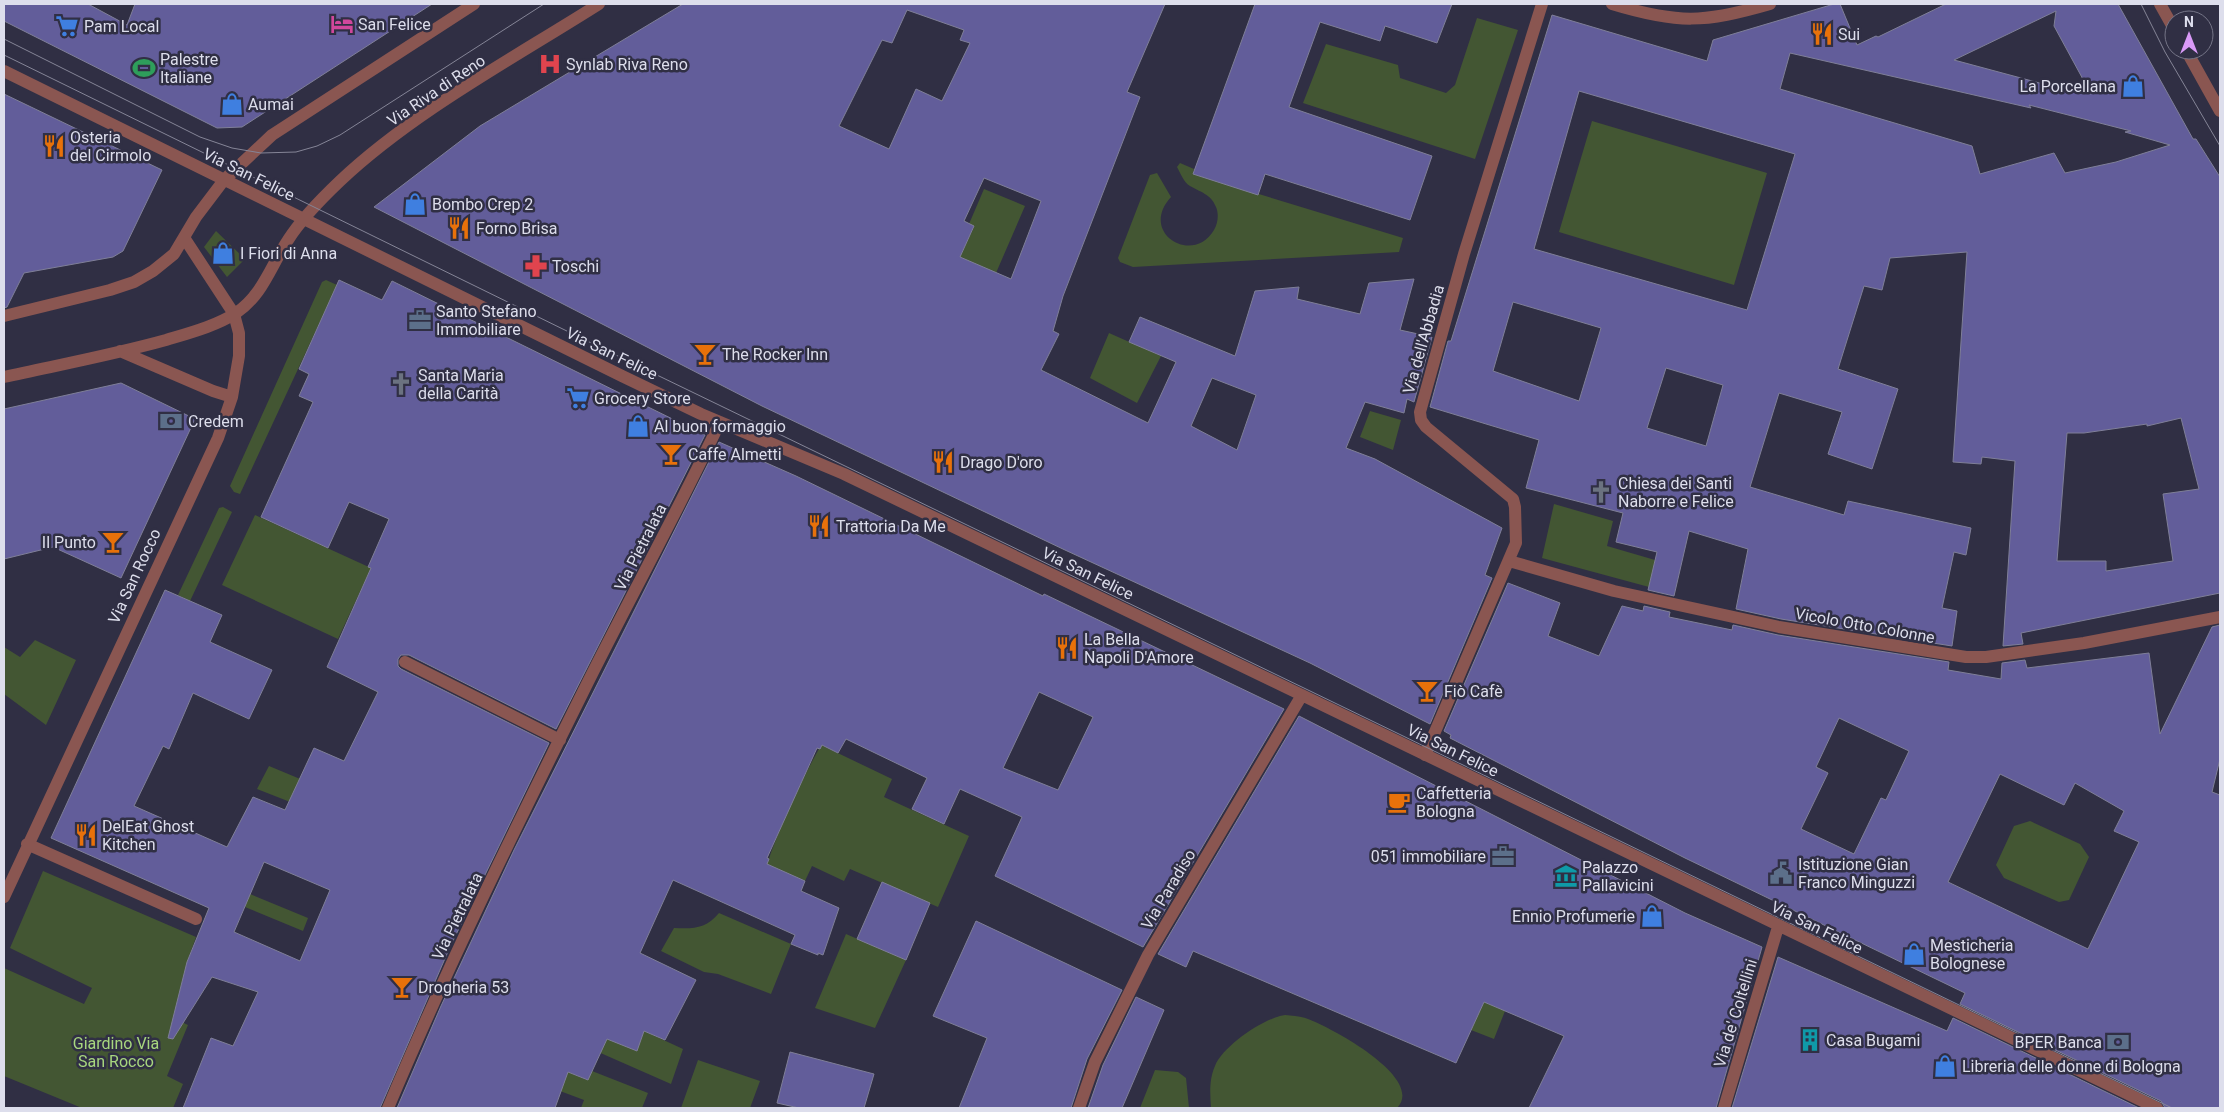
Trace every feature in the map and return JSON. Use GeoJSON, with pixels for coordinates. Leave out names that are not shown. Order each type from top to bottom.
{"type":"FeatureCollection","features":[{"type":"Feature","properties":{"kind":"street"},"geometry":{"type":"LineString","coordinates":[[4,316],[82,298],[134,282],[165,263],[185,239],[196,217],[224,180],[252,153],[283,128],[474,4]]}},
{"type":"Feature","properties":{"kind":"street","name":"Via Riva di Reno"},"geometry":{"type":"LineString","coordinates":[[4,377],[120,351],[191,332],[234,314],[249,303],[259,291],[287,241],[303,219],[356,167],[412,124],[599,4]]}},
{"type":"Feature","properties":{"kind":"street","name":"Via dell'Abbadia"},"geometry":{"type":"LineString","coordinates":[[1425,755],[1509,561],[1517,536],[1513,500],[1426,427],[1421,420],[1420,412],[1464,254],[1542,4]]}},
{"type":"Feature","properties":{"kind":"street"},"geometry":{"type":"LineString","coordinates":[[1612,4],[1657,17],[1694,20],[1731,15],[1770,4]]}},
{"type":"Feature","properties":{"kind":"street"},"geometry":{"type":"LineString","coordinates":[[2191,60],[2220,112]]}},
{"type":"Feature","properties":{"kind":"street","name":"Via San Felice"},"geometry":{"type":"LineString","coordinates":[[4,71],[622,376],[720,422],[844,474],[1778,927],[2157,1108]]}},
{"type":"Feature","properties":{"kind":"street"},"geometry":{"type":"LineString","coordinates":[[185,239],[234,314]]}},
{"type":"Feature","properties":{"kind":"street","name":"Via San Rocco"},"geometry":{"type":"LineString","coordinates":[[4,897],[27,844],[218,438],[232,397],[240,346],[234,314]]}},
{"type":"Feature","properties":{"kind":"street"},"geometry":{"type":"LineString","coordinates":[[120,351],[213,391],[232,397]]}},
{"type":"Feature","properties":{"kind":"street","name":"Via Pietralata"},"geometry":{"type":"LineString","coordinates":[[388,1108],[422,1026],[560,740],[720,422]]}},
{"type":"Feature","properties":{"kind":"street","name":"Vicolo Otto Colonne"},"geometry":{"type":"LineString","coordinates":[[1509,561],[1614,591],[1779,627],[1966,658],[1986,658],[2075,644],[2220,617]]}},
{"type":"Feature","properties":{"kind":"street"},"geometry":{"type":"LineString","coordinates":[[405,662],[560,740]]}},
{"type":"Feature","properties":{"kind":"street","name":"Via Paradiso"},"geometry":{"type":"LineString","coordinates":[[1079,1108],[1095,1062],[1148,955],[1302,695]]}},
{"type":"Feature","properties":{"kind":"street"},"geometry":{"type":"LineString","coordinates":[[27,844],[196,919]]}},
{"type":"Feature","properties":{"kind":"street","name":"Via de' Coltellini"},"geometry":{"type":"LineString","coordinates":[[1724,1108],[1778,927]]}},
{"type":"Feature","properties":{"kind":"green space"},"geometry":{"type":"Polygon","coordinates":[[[1477,18],[1518,30],[1475,159],[1303,103],[1326,44],[1398,65],[1400,78],[1446,93],[1455,85],[1477,18]]]}},
{"type":"Feature","properties":{"kind":"green space"},"geometry":{"type":"Polygon","coordinates":[[[1592,121],[1767,173],[1734,285],[1559,232],[1592,121]]]}},
{"type":"Feature","properties":{"kind":"green space"},"geometry":{"type":"Polygon","coordinates":[[[1180,163],[1194,169],[1193,174],[1403,238],[1399,252],[1133,267],[1120,262],[1118,258],[1150,175],[1157,173],[1171,197],[1163,210],[1161,222],[1165,233],[1172,241],[1182,245],[1194,245],[1205,240],[1214,230],[1218,216],[1214,203],[1208,196],[1186,182],[1177,167],[1180,163]]]}},
{"type":"Feature","properties":{"kind":"green space"},"geometry":{"type":"Polygon","coordinates":[[[984,189],[1025,206],[996,273],[960,257],[974,227],[969,224],[984,189]]]}},
{"type":"Feature","properties":{"kind":"green space"},"geometry":{"type":"Polygon","coordinates":[[[216,231],[245,259],[227,277],[204,247],[216,231]]]}},
{"type":"Feature","properties":{"kind":"green space"},"geometry":{"type":"Polygon","coordinates":[[[326,280],[337,285],[240,494],[234,492],[230,486],[322,282],[326,280]]]}},
{"type":"Feature","properties":{"kind":"green space"},"geometry":{"type":"Polygon","coordinates":[[[1109,333],[1161,356],[1137,403],[1090,378],[1109,333]]]}},
{"type":"Feature","properties":{"kind":"green space"},"geometry":{"type":"Polygon","coordinates":[[[1370,411],[1401,420],[1393,450],[1360,437],[1370,411]]]}},
{"type":"Feature","properties":{"kind":"green space"},"geometry":{"type":"Polygon","coordinates":[[[1554,504],[1613,521],[1607,546],[1655,560],[1649,587],[1542,558],[1554,504]]]}},
{"type":"Feature","properties":{"kind":"green space"},"geometry":{"type":"Polygon","coordinates":[[[223,507],[232,512],[190,601],[178,595],[219,508],[223,507]]]}},
{"type":"Feature","properties":{"kind":"green space"},"geometry":{"type":"Polygon","coordinates":[[[255,515],[371,568],[338,639],[222,585],[255,515]]]}},
{"type":"Feature","properties":{"kind":"green space"},"geometry":{"type":"Polygon","coordinates":[[[35,640],[76,660],[46,725],[4,694],[4,647],[20,657],[35,640]]]}},
{"type":"Feature","properties":{"kind":"green space"},"geometry":{"type":"Polygon","coordinates":[[[821,745],[892,779],[884,797],[969,836],[938,907],[850,869],[844,881],[812,866],[805,881],[767,864],[791,803],[821,745]]]}},
{"type":"Feature","properties":{"kind":"green space"},"geometry":{"type":"Polygon","coordinates":[[[269,766],[341,796],[331,818],[257,789],[269,766]]]}},
{"type":"Feature","properties":{"kind":"green space"},"geometry":{"type":"Polygon","coordinates":[[[2030,821],[2080,844],[2089,857],[2069,900],[2059,902],[2004,878],[1996,865],[2014,826],[2030,821]]]}},
{"type":"Feature","properties":{"kind":"green space","name":"Giardino Via San Rocco"},"geometry":{"type":"Polygon","coordinates":[[[43,871],[196,937],[187,962],[173,1018],[188,1025],[167,1076],[183,1084],[173,1108],[82,1108],[4,1076],[4,968],[84,1004],[92,988],[10,948],[43,871]]]}},
{"type":"Feature","properties":{"kind":"green space"},"geometry":{"type":"Polygon","coordinates":[[[250,894],[308,918],[303,931],[245,907],[250,894]]]}},
{"type":"Feature","properties":{"kind":"green space"},"geometry":{"type":"Polygon","coordinates":[[[719,913],[791,944],[771,994],[718,974],[704,972],[661,951],[674,928],[699,927],[709,922],[719,913]]]}},
{"type":"Feature","properties":{"kind":"green space"},"geometry":{"type":"Polygon","coordinates":[[[846,934],[906,960],[875,1028],[815,1008],[846,934]]]}},
{"type":"Feature","properties":{"kind":"green space"},"geometry":{"type":"Polygon","coordinates":[[[1484,1002],[1505,1011],[1494,1039],[1471,1030],[1484,1002]]]}},
{"type":"Feature","properties":{"kind":"green space"},"geometry":{"type":"Polygon","coordinates":[[[1285,1015],[1302,1017],[1319,1024],[1372,1055],[1398,1083],[1402,1096],[1397,1108],[1211,1108],[1211,1081],[1219,1058],[1245,1034],[1266,1021],[1285,1015]]]}},
{"type":"Feature","properties":{"kind":"green space"},"geometry":{"type":"Polygon","coordinates":[[[577,1026],[637,1051],[644,1031],[683,1049],[671,1084],[571,1040],[577,1026]]]}},
{"type":"Feature","properties":{"kind":"green space"},"geometry":{"type":"Polygon","coordinates":[[[698,1060],[760,1081],[750,1108],[681,1108],[698,1060]]]}},
{"type":"Feature","properties":{"kind":"green space"},"geometry":{"type":"Polygon","coordinates":[[[551,1065],[587,1080],[592,1071],[648,1093],[642,1108],[581,1108],[584,1100],[544,1085],[551,1065]]]}},
{"type":"Feature","properties":{"kind":"green space"},"geometry":{"type":"Polygon","coordinates":[[[1155,1070],[1178,1072],[1186,1078],[1189,1108],[1140,1108],[1155,1070]]]}},
{"type":"Feature","properties":{"kind":"building"},"geometry":{"type":"Polygon","coordinates":[[[4,4],[88,4],[127,25],[135,4],[432,4],[242,127],[217,128],[4,21],[4,4]]]}},
{"type":"Feature","properties":{"kind":"building"},"geometry":{"type":"Polygon","coordinates":[[[683,4],[1165,4],[1127,92],[1140,97],[1063,296],[1053,331],[1059,334],[1041,370],[1148,423],[1176,362],[1129,342],[1140,317],[1235,356],[1255,291],[1299,287],[1297,299],[1360,314],[1369,283],[1414,279],[1400,330],[1432,337],[1414,402],[1407,399],[1404,413],[1365,402],[1346,448],[1375,459],[1502,528],[1485,575],[1492,578],[1430,724],[1310,663],[1065,550],[762,406],[374,207],[480,126],[683,4]],[[907,10],[892,43],[882,40],[839,126],[889,149],[916,89],[942,101],[970,43],[960,40],[964,30],[907,10]],[[984,178],[964,221],[974,226],[960,257],[1011,279],[1041,201],[984,178]],[[1212,378],[1191,426],[1237,450],[1256,395],[1212,378]]]}},
{"type":"Feature","properties":{"kind":"building"},"geometry":{"type":"Polygon","coordinates":[[[1255,4],[1452,4],[1437,43],[1385,26],[1380,41],[1320,22],[1289,107],[1432,156],[1410,220],[1265,174],[1258,195],[1193,174],[1255,4]]]}},
{"type":"Feature","properties":{"kind":"building"},"geometry":{"type":"Polygon","coordinates":[[[1834,4],[1840,4],[1857,45],[1876,36],[1878,37],[1946,4],[2118,4],[2193,139],[2196,139],[2220,177],[2220,593],[2021,633],[2023,644],[2003,646],[2015,461],[1982,457],[1981,464],[1953,462],[1967,252],[1890,258],[1882,290],[1864,286],[1838,369],[1898,389],[1872,469],[1828,454],[1842,412],[1779,393],[1750,487],[1844,515],[1848,501],[1971,528],[1966,555],[1954,552],[1942,608],[1957,611],[1952,646],[1781,619],[1736,609],[1748,549],[1689,531],[1674,596],[1648,590],[1657,552],[1616,542],[1623,513],[1526,488],[1539,440],[1430,407],[1448,341],[1451,341],[1552,15],[1707,61],[1713,40],[1834,4]],[[2056,11],[1954,60],[2047,85],[2047,82],[2091,94],[2054,26],[2056,11]],[[1790,53],[1780,89],[1972,146],[1980,174],[2054,153],[2065,173],[2116,162],[2170,145],[2125,132],[2131,131],[2029,105],[2031,108],[1790,53]],[[1579,91],[1534,249],[1747,310],[1795,154],[1579,91]],[[1513,302],[1493,371],[1579,401],[1601,328],[1513,302]],[[1666,368],[1647,428],[1706,446],[1723,385],[1666,368]],[[2181,418],[2147,426],[2147,424],[2084,433],[2067,433],[2057,561],[2106,561],[2106,571],[2173,561],[2163,494],[2199,489],[2181,418]]]}},
{"type":"Feature","properties":{"kind":"building"},"geometry":{"type":"Polygon","coordinates":[[[4,94],[162,170],[123,251],[113,257],[24,273],[7,307],[4,308],[4,94]]]}},
{"type":"Feature","properties":{"kind":"building"},"geometry":{"type":"Polygon","coordinates":[[[339,280],[382,300],[392,281],[705,435],[556,729],[409,655],[401,655],[398,659],[398,666],[401,669],[549,743],[450,947],[380,1108],[183,1108],[211,1038],[233,1046],[258,992],[212,977],[173,1039],[168,1038],[187,962],[209,908],[51,838],[165,590],[222,615],[210,642],[272,670],[249,719],[193,693],[169,749],[163,746],[134,806],[227,847],[253,797],[285,810],[314,748],[344,761],[378,692],[327,667],[371,568],[368,567],[389,519],[349,502],[328,548],[261,517],[313,402],[299,396],[309,374],[299,369],[339,280]],[[264,862],[234,932],[300,961],[330,890],[264,862]]]}},
{"type":"Feature","properties":{"kind":"building"},"geometry":{"type":"Polygon","coordinates":[[[121,383],[195,419],[121,578],[53,547],[4,559],[4,409],[121,383]]]}},
{"type":"Feature","properties":{"kind":"building"},"geometry":{"type":"Polygon","coordinates":[[[719,442],[796,476],[1043,596],[1044,594],[1284,709],[1143,947],[995,876],[1022,817],[960,789],[944,824],[912,809],[927,778],[846,739],[838,753],[822,745],[820,749],[817,748],[767,858],[769,859],[767,864],[805,881],[801,891],[839,908],[823,955],[818,953],[818,955],[791,944],[795,935],[673,880],[640,953],[696,980],[665,1040],[644,1031],[637,1051],[607,1039],[588,1080],[568,1072],[555,1108],[397,1108],[441,1006],[514,850],[719,442]],[[1039,692],[1003,768],[1058,790],[1093,717],[1039,692]]]}},
{"type":"Feature","properties":{"kind":"building"},"geometry":{"type":"Polygon","coordinates":[[[1508,583],[1560,603],[1548,636],[1599,656],[1622,606],[1643,611],[1644,606],[1670,612],[1669,617],[1732,630],[1733,625],[1778,635],[1949,662],[1948,670],[2001,679],[2002,663],[2025,660],[2027,668],[2149,653],[2160,734],[2212,627],[2220,625],[2220,759],[2212,792],[2220,795],[2220,1108],[2165,1108],[2161,1101],[1960,1004],[1965,993],[1685,858],[1450,738],[1451,735],[1444,731],[1508,583]],[[1839,718],[1816,767],[1828,773],[1801,829],[1854,854],[1881,798],[1886,800],[1909,751],[1839,718]],[[2000,774],[1948,882],[2088,949],[2139,842],[2114,831],[2124,811],[2075,783],[2064,805],[2000,774]]]}},
{"type":"Feature","properties":{"kind":"building"},"geometry":{"type":"Polygon","coordinates":[[[1299,716],[1685,913],[1762,947],[1716,1108],[1529,1108],[1564,1036],[1484,1002],[1456,1063],[1193,951],[1186,967],[1158,954],[1299,716]]]}},
{"type":"Feature","properties":{"kind":"building"},"geometry":{"type":"Polygon","coordinates":[[[882,882],[930,903],[906,960],[857,939],[882,882]]]}},
{"type":"Feature","properties":{"kind":"building"},"geometry":{"type":"Polygon","coordinates":[[[976,921],[1122,990],[1087,1059],[1071,1108],[959,1108],[987,1038],[933,1016],[976,921]]]}},
{"type":"Feature","properties":{"kind":"building"},"geometry":{"type":"Polygon","coordinates":[[[1778,957],[1947,1031],[1953,1018],[2139,1108],[1732,1108],[1778,957]]]}},
{"type":"Feature","properties":{"kind":"building"},"geometry":{"type":"Polygon","coordinates":[[[1136,997],[1164,1010],[1122,1108],[1088,1108],[1103,1065],[1136,997]]]}},
{"type":"Feature","properties":{"kind":"building"},"geometry":{"type":"Polygon","coordinates":[[[790,1052],[874,1074],[864,1108],[799,1108],[777,1103],[790,1052]]]}},
{"type":"Feature","properties":{"kind":"tram line"},"geometry":{"type":"LineString","coordinates":[[4,39],[200,137],[232,148],[261,153],[296,152],[317,146],[340,135],[544,4]]}},
{"type":"Feature","properties":{"kind":"tram line"},"geometry":{"type":"LineString","coordinates":[[2141,4],[2165,52],[2220,146]]}},
{"type":"Feature","properties":{"kind":"tram line"},"geometry":{"type":"LineString","coordinates":[[4,55],[628,361],[2172,1108]]}},
{"type":"Feature","properties":{"kind":"place","name":"San Felice"},"geometry":{"type":"Point","coordinates":[342,24]}},
{"type":"Feature","properties":{"kind":"place","name":"Pam Local"},"geometry":{"type":"Point","coordinates":[67,26]}},
{"type":"Feature","properties":{"kind":"place","name":"Sui"},"geometry":{"type":"Point","coordinates":[1822,34]}},
{"type":"Feature","properties":{"kind":"place","name":"Synlab Riva Reno"},"geometry":{"type":"Point","coordinates":[550,64]}},
{"type":"Feature","properties":{"kind":"place","name":"Palestre Italiane"},"geometry":{"type":"Point","coordinates":[144,68]}},
{"type":"Feature","properties":{"kind":"place","name":"La Porcellana"},"geometry":{"type":"Point","coordinates":[2133,86]}},
{"type":"Feature","properties":{"kind":"place","name":"Aumai"},"geometry":{"type":"Point","coordinates":[232,104]}},
{"type":"Feature","properties":{"kind":"place","name":"Osteria del Cirmolo"},"geometry":{"type":"Point","coordinates":[54,146]}},
{"type":"Feature","properties":{"kind":"place","name":"Bombo Crep 2"},"geometry":{"type":"Point","coordinates":[415,204]}},
{"type":"Feature","properties":{"kind":"place","name":"Forno Brisa"},"geometry":{"type":"Point","coordinates":[459,228]}},
{"type":"Feature","properties":{"kind":"place","name":"I Fiori di Anna"},"geometry":{"type":"Point","coordinates":[223,253]}},
{"type":"Feature","properties":{"kind":"place","name":"Toschi"},"geometry":{"type":"Point","coordinates":[536,266]}},
{"type":"Feature","properties":{"kind":"place","name":"Santo Stefano Immobiliare"},"geometry":{"type":"Point","coordinates":[420,320]}},
{"type":"Feature","properties":{"kind":"place","name":"The Rocker Inn"},"geometry":{"type":"Point","coordinates":[705,354]}},
{"type":"Feature","properties":{"kind":"place","name":"Santa Maria della Carità"},"geometry":{"type":"Point","coordinates":[401,384]}},
{"type":"Feature","properties":{"kind":"place","name":"Grocery Store"},"geometry":{"type":"Point","coordinates":[578,398]}},
{"type":"Feature","properties":{"kind":"place","name":"Credem"},"geometry":{"type":"Point","coordinates":[171,421]}},
{"type":"Feature","properties":{"kind":"place","name":"Al buon formaggio"},"geometry":{"type":"Point","coordinates":[638,426]}},
{"type":"Feature","properties":{"kind":"place","name":"Caffe Almetti"},"geometry":{"type":"Point","coordinates":[671,454]}},
{"type":"Feature","properties":{"kind":"place","name":"Drago D'oro"},"geometry":{"type":"Point","coordinates":[943,462]}},
{"type":"Feature","properties":{"kind":"place","name":"Chiesa dei Santi Naborre e Felice"},"geometry":{"type":"Point","coordinates":[1601,492]}},
{"type":"Feature","properties":{"kind":"place","name":"Trattoria Da Me"},"geometry":{"type":"Point","coordinates":[819,526]}},
{"type":"Feature","properties":{"kind":"place","name":"Il Punto"},"geometry":{"type":"Point","coordinates":[113,542]}},
{"type":"Feature","properties":{"kind":"place","name":"La Bella Napoli D'Amore"},"geometry":{"type":"Point","coordinates":[1067,648]}},
{"type":"Feature","properties":{"kind":"place","name":"Fiò Cafè"},"geometry":{"type":"Point","coordinates":[1427,691]}},
{"type":"Feature","properties":{"kind":"place","name":"Caffetteria Bologna"},"geometry":{"type":"Point","coordinates":[1399,802]}},
{"type":"Feature","properties":{"kind":"place","name":"DelEat Ghost Kitchen"},"geometry":{"type":"Point","coordinates":[86,835]}},
{"type":"Feature","properties":{"kind":"place","name":"051 immobiliare"},"geometry":{"type":"Point","coordinates":[1503,856]}},
{"type":"Feature","properties":{"kind":"place","name":"Istituzione Gian Franco Minguzzi"},"geometry":{"type":"Point","coordinates":[1781,873]}},
{"type":"Feature","properties":{"kind":"place","name":"Palazzo Pallavicini"},"geometry":{"type":"Point","coordinates":[1566,876]}},
{"type":"Feature","properties":{"kind":"place","name":"Ennio Profumerie"},"geometry":{"type":"Point","coordinates":[1652,916]}},
{"type":"Feature","properties":{"kind":"place","name":"Mesticheria Bolognese"},"geometry":{"type":"Point","coordinates":[1914,954]}},
{"type":"Feature","properties":{"kind":"place","name":"Drogheria 53"},"geometry":{"type":"Point","coordinates":[402,987]}},
{"type":"Feature","properties":{"kind":"place","name":"Casa Bugami"},"geometry":{"type":"Point","coordinates":[1810,1040]}},
{"type":"Feature","properties":{"kind":"place","name":"BPER Banca"},"geometry":{"type":"Point","coordinates":[2118,1042]}},
{"type":"Feature","properties":{"kind":"place","name":"Libreria delle donne di Bologna"},"geometry":{"type":"Point","coordinates":[1945,1066]}}]}
